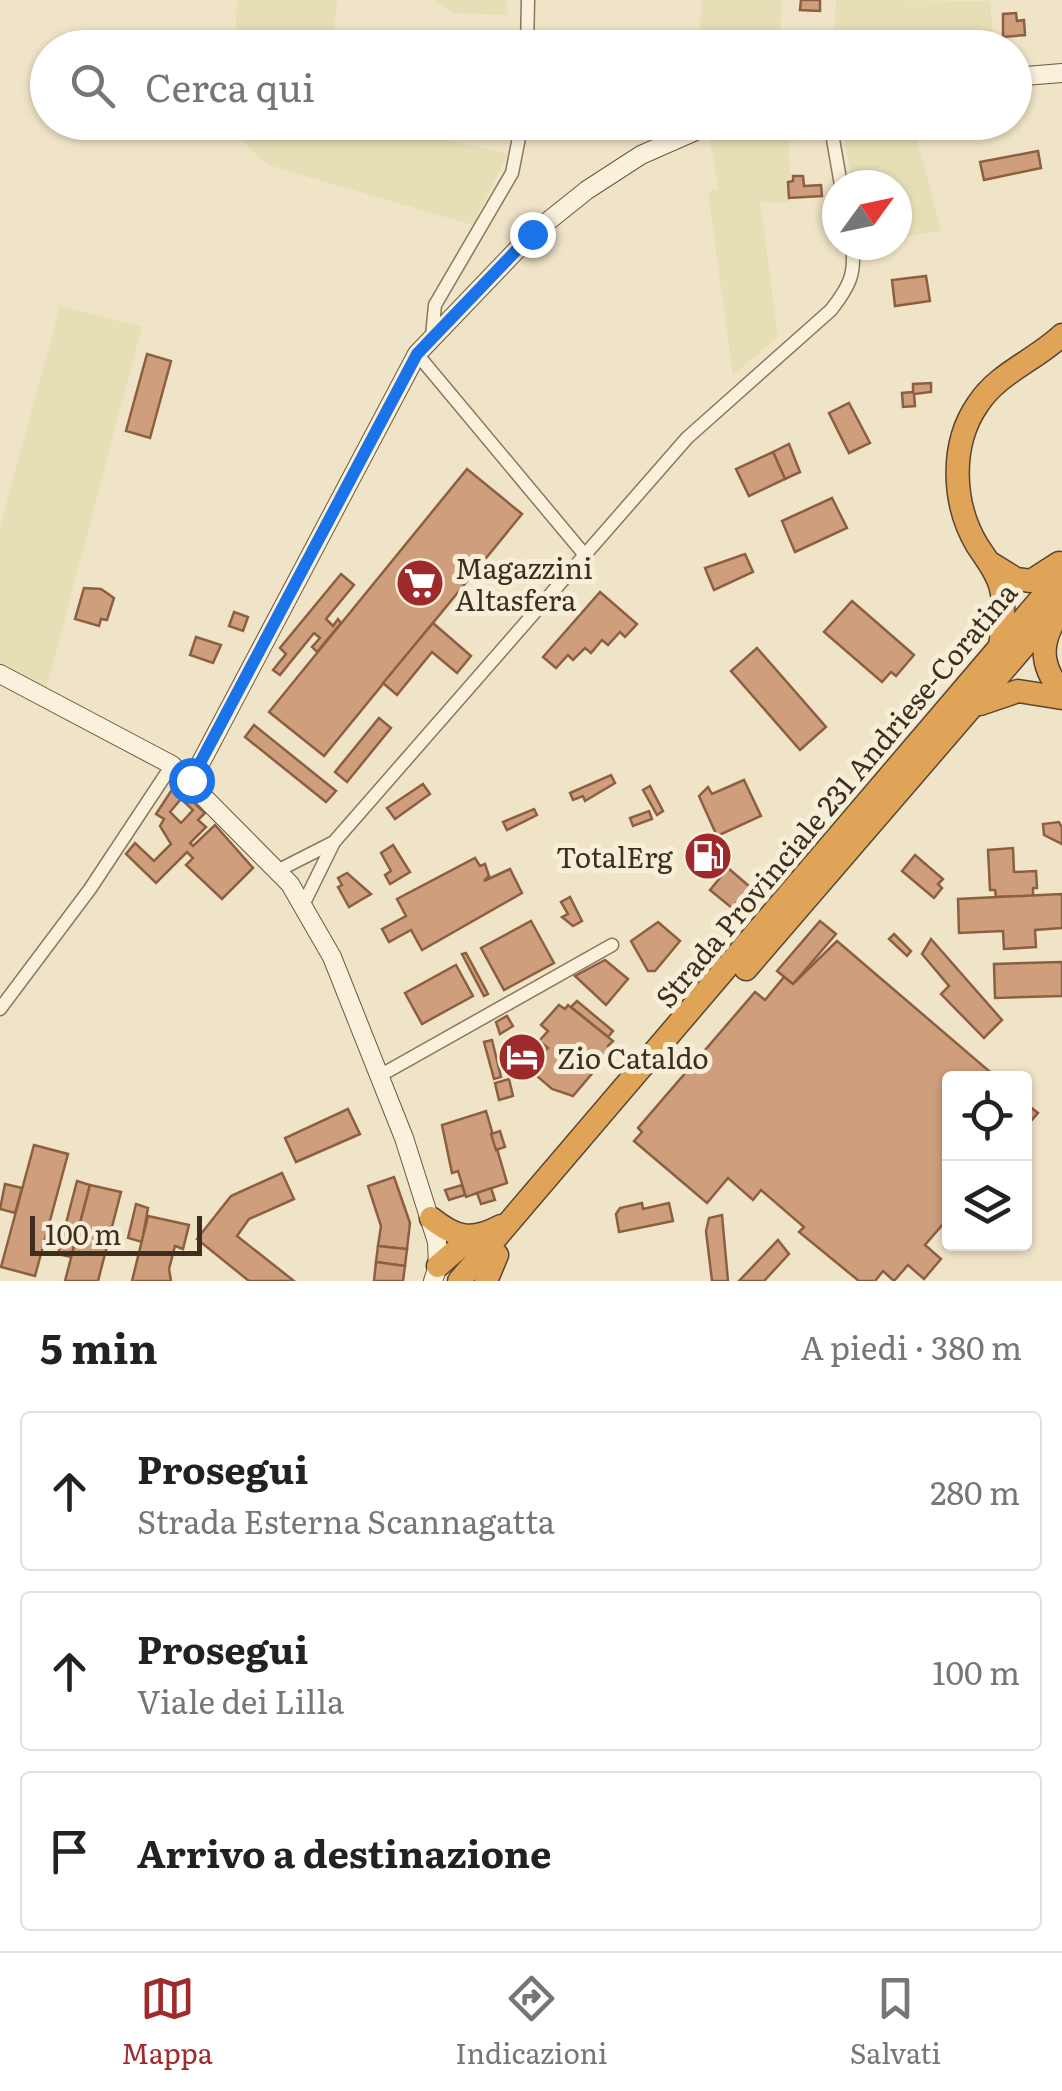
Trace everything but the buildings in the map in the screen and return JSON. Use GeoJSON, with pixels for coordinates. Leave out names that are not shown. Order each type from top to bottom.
{"type":"FeatureCollection","features":[{"type":"Feature","properties":{"kind":"highway"},"geometry":{"type":"LineString","coordinates":[[1060,339],[1000,380],[978,402],[964,430],[958,459],[960,500],[977,545],[992,564],[1030,581],[1040,579],[1062,560]]}},
{"type":"Feature","properties":{"kind":"highway"},"geometry":{"type":"LineString","coordinates":[[992,564],[1003,605],[1000,647]]}},
{"type":"Feature","properties":{"kind":"highway","name":"Strada Provinciale 231 Andriese-Coratina"},"geometry":{"type":"LineString","coordinates":[[459,1281],[1062,574]]}},
{"type":"Feature","properties":{"kind":"highway","name":"Strada Provinciale 231 Andriese-Coratina"},"geometry":{"type":"LineString","coordinates":[[475,1281],[1062,602]]}},
{"type":"Feature","properties":{"kind":"highway"},"geometry":{"type":"LineString","coordinates":[[1062,612],[1045,638],[1043,653],[1046,668],[1062,695]]}},
{"type":"Feature","properties":{"kind":"highway"},"geometry":{"type":"LineString","coordinates":[[972,708],[1018,691],[1062,695]]}},
{"type":"Feature","properties":{"kind":"highway"},"geometry":{"type":"LineString","coordinates":[[430,1218],[451,1234],[469,1239]]}},
{"type":"Feature","properties":{"kind":"highway"},"geometry":{"type":"LineString","coordinates":[[435,1274],[469,1239],[512,1219]]}},
{"type":"Feature","properties":{"kind":"highway"},"geometry":{"type":"LineString","coordinates":[[486,1281],[497,1254]]}},
{"type":"Feature","properties":{"kind":"street"},"geometry":{"type":"LineString","coordinates":[[527,30],[528,0]]}},
{"type":"Feature","properties":{"kind":"street"},"geometry":{"type":"LineString","coordinates":[[1032,76],[1062,74]]}},
{"type":"Feature","properties":{"kind":"street"},"geometry":{"type":"LineString","coordinates":[[432,336],[435,305],[512,173],[518,140]]}},
{"type":"Feature","properties":{"kind":"street"},"geometry":{"type":"LineString","coordinates":[[191,780],[417,354],[532,234],[586,190],[641,155],[675,140]]}},
{"type":"Feature","properties":{"kind":"street"},"geometry":{"type":"LineString","coordinates":[[833,140],[838,170]]}},
{"type":"Feature","properties":{"kind":"street"},"geometry":{"type":"LineString","coordinates":[[303,905],[334,842],[687,438],[831,310],[850,286],[854,260]]}},
{"type":"Feature","properties":{"kind":"street"},"geometry":{"type":"LineString","coordinates":[[417,354],[584,554]]}},
{"type":"Feature","properties":{"kind":"street"},"geometry":{"type":"LineString","coordinates":[[0,674],[172,766],[191,780],[279,870],[332,956],[381,1075],[430,1218],[435,1274]]}},
{"type":"Feature","properties":{"kind":"street"},"geometry":{"type":"LineString","coordinates":[[0,1009],[90,889],[172,766]]}},
{"type":"Feature","properties":{"kind":"street"},"geometry":{"type":"LineString","coordinates":[[279,870],[334,842]]}},
{"type":"Feature","properties":{"kind":"street"},"geometry":{"type":"LineString","coordinates":[[381,1075],[612,945]]}},
{"type":"Feature","properties":{"kind":"shaded area"},"geometry":{"type":"Polygon","coordinates":[[[237,0],[337,0],[334,30],[236,30],[237,0]]]}},
{"type":"Feature","properties":{"kind":"shaded area"},"geometry":{"type":"Polygon","coordinates":[[[433,0],[507,0],[508,15],[454,13],[433,0]]]}},
{"type":"Feature","properties":{"kind":"shaded area"},"geometry":{"type":"Polygon","coordinates":[[[702,0],[782,0],[781,30],[699,30],[702,0]]]}},
{"type":"Feature","properties":{"kind":"shaded area"},"geometry":{"type":"Polygon","coordinates":[[[836,0],[990,1],[993,30],[834,30],[836,0]]]}},
{"type":"Feature","properties":{"kind":"shaded area"},"geometry":{"type":"Polygon","coordinates":[[[243,140],[448,140],[508,154],[473,225],[271,166],[243,140]]]}},
{"type":"Feature","properties":{"kind":"shaded area"},"geometry":{"type":"Polygon","coordinates":[[[710,140],[789,140],[790,202],[760,202],[778,336],[733,376],[708,192],[718,188],[710,140]]]}},
{"type":"Feature","properties":{"kind":"shaded area"},"geometry":{"type":"Polygon","coordinates":[[[844,140],[917,140],[941,231],[912,236],[912,170],[850,170],[844,140]]]}},
{"type":"Feature","properties":{"kind":"shaded area"},"geometry":{"type":"Polygon","coordinates":[[[60,306],[142,327],[46,690],[0,662],[0,526],[60,306]]]}},
{"type":"Feature","properties":{"kind":"place","name":"Magazzini Altasfera"},"geometry":{"type":"Point","coordinates":[420,583]}},
{"type":"Feature","properties":{"kind":"place","name":"TotalErg"},"geometry":{"type":"Point","coordinates":[708,856]}},
{"type":"Feature","properties":{"kind":"place","name":"Zio Cataldo"},"geometry":{"type":"Point","coordinates":[522,1057]}},
{"type":"Feature","properties":{"kind":"route"},"geometry":{"type":"LineString","coordinates":[[191,780],[231,711],[297,573],[417,354],[532,234]]}}]}
